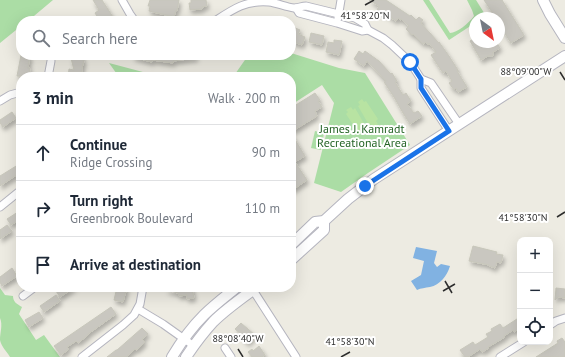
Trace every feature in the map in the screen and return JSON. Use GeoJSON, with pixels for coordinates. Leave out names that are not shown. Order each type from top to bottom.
{"type":"FeatureCollection","features":[{"type":"Feature","properties":{"kind":"main road"},"geometry":{"type":"LineString","coordinates":[[543,0],[565,38]]}},
{"type":"Feature","properties":{"kind":"main road"},"geometry":{"type":"LineString","coordinates":[[296,240],[316,222],[324,221],[365,186],[565,56]]}},
{"type":"Feature","properties":{"kind":"main road"},"geometry":{"type":"LineString","coordinates":[[296,255],[324,230],[324,221]]}},
{"type":"Feature","properties":{"kind":"main road"},"geometry":{"type":"LineString","coordinates":[[172,357],[184,339],[203,316],[231,292]]}},
{"type":"Feature","properties":{"kind":"main road"},"geometry":{"type":"LineString","coordinates":[[186,357],[213,323],[249,292]]}},
{"type":"Feature","properties":{"kind":"street"},"geometry":{"type":"LineString","coordinates":[[122,0],[131,16]]}},
{"type":"Feature","properties":{"kind":"street"},"geometry":{"type":"LineString","coordinates":[[337,23],[341,0]]}},
{"type":"Feature","properties":{"kind":"street"},"geometry":{"type":"LineString","coordinates":[[222,16],[242,4],[254,1],[268,2],[296,8],[306,6],[355,18],[365,24],[368,30],[383,38],[410,62],[421,79],[421,88],[449,131]]}},
{"type":"Feature","properties":{"kind":"street"},"geometry":{"type":"LineString","coordinates":[[296,8],[299,13],[362,31],[368,30]]}},
{"type":"Feature","properties":{"kind":"street"},"geometry":{"type":"LineString","coordinates":[[49,72],[51,61]]}},
{"type":"Feature","properties":{"kind":"street"},"geometry":{"type":"LineString","coordinates":[[421,79],[432,83],[459,124]]}},
{"type":"Feature","properties":{"kind":"street"},"geometry":{"type":"LineString","coordinates":[[0,101],[16,93]]}},
{"type":"Feature","properties":{"kind":"street"},"geometry":{"type":"LineString","coordinates":[[0,207],[16,194]]}},
{"type":"Feature","properties":{"kind":"street"},"geometry":{"type":"LineString","coordinates":[[23,296],[28,292]]}},
{"type":"Feature","properties":{"kind":"street"},"geometry":{"type":"LineString","coordinates":[[82,357],[129,320],[138,309],[142,292]]}},
{"type":"Feature","properties":{"kind":"street"},"geometry":{"type":"LineString","coordinates":[[256,292],[296,357]]}},
{"type":"Feature","properties":{"kind":"street"},"geometry":{"type":"LineString","coordinates":[[138,309],[163,324],[194,346]]}},
{"type":"Feature","properties":{"kind":"street"},"geometry":{"type":"LineString","coordinates":[[553,323],[565,318]]}},
{"type":"Feature","properties":{"kind":"street"},"geometry":{"type":"LineString","coordinates":[[500,357],[519,345]]}},
{"type":"Feature","properties":{"kind":"street"},"geometry":{"type":"LineString","coordinates":[[225,348],[231,357]]}},
{"type":"Feature","properties":{"kind":"green space"},"geometry":{"type":"Polygon","coordinates":[[[0,0],[53,0],[34,16],[16,16],[16,30],[0,43],[0,0]]]}},
{"type":"Feature","properties":{"kind":"green space"},"geometry":{"type":"Polygon","coordinates":[[[423,0],[429,0],[450,33],[453,33],[469,22],[469,27],[449,40],[423,0]]]}},
{"type":"Feature","properties":{"kind":"green space"},"geometry":{"type":"Polygon","coordinates":[[[467,0],[476,0],[484,12],[473,12],[467,0]]]}},
{"type":"Feature","properties":{"kind":"green space","name":"James J. Kamradt Recreational Area"},"geometry":{"type":"Polygon","coordinates":[[[296,55],[339,68],[365,73],[410,145],[341,192],[314,183],[334,103],[322,85],[296,102],[296,72],[236,72],[245,60],[296,60],[296,55]]]}},
{"type":"Feature","properties":{"kind":"green space"},"geometry":{"type":"Polygon","coordinates":[[[109,63],[143,72],[115,72],[109,63]]]}},
{"type":"Feature","properties":{"kind":"green space"},"geometry":{"type":"Polygon","coordinates":[[[362,99],[364,102],[366,101],[378,119],[376,121],[378,124],[373,127],[371,124],[369,125],[358,106],[360,105],[358,102],[362,99]]]}},
{"type":"Feature","properties":{"kind":"green space"},"geometry":{"type":"Polygon","coordinates":[[[351,107],[353,110],[355,108],[366,127],[364,128],[366,131],[362,134],[360,131],[358,132],[346,114],[348,112],[346,110],[351,107]]]}},
{"type":"Feature","properties":{"kind":"green space"},"geometry":{"type":"Polygon","coordinates":[[[315,131],[324,133],[321,150],[311,148],[315,131]]]}},
{"type":"Feature","properties":{"kind":"green space"},"geometry":{"type":"Polygon","coordinates":[[[0,288],[5,295],[13,296],[17,304],[22,307],[19,314],[36,340],[44,335],[60,357],[10,357],[0,340],[0,288]]]}},
{"type":"Feature","properties":{"kind":"water"},"geometry":{"type":"Polygon","coordinates":[[[416,247],[437,251],[434,263],[437,267],[441,264],[450,266],[445,277],[440,282],[434,286],[417,290],[411,281],[421,275],[424,261],[413,258],[416,247]]]}},
{"type":"Feature","properties":{"kind":"building"},"geometry":{"type":"Polygon","coordinates":[[[93,0],[102,0],[112,16],[97,16],[95,13],[99,10],[93,0]]]}},
{"type":"Feature","properties":{"kind":"building"},"geometry":{"type":"Polygon","coordinates":[[[150,0],[179,0],[174,16],[149,11],[150,6],[148,6],[150,0]]]}},
{"type":"Feature","properties":{"kind":"building"},"geometry":{"type":"Polygon","coordinates":[[[191,0],[206,0],[207,6],[202,7],[202,9],[190,10],[189,3],[191,3],[191,0]]]}},
{"type":"Feature","properties":{"kind":"building"},"geometry":{"type":"Polygon","coordinates":[[[369,0],[386,0],[410,16],[411,15],[416,20],[419,17],[423,20],[421,23],[439,42],[458,70],[457,71],[467,87],[458,92],[456,88],[454,90],[449,83],[452,81],[446,71],[443,73],[431,55],[436,52],[429,43],[428,45],[426,42],[423,44],[406,29],[409,26],[401,19],[398,18],[396,21],[384,13],[383,14],[377,10],[379,6],[369,0]]]}},
{"type":"Feature","properties":{"kind":"building"},"geometry":{"type":"Polygon","coordinates":[[[484,0],[502,0],[524,35],[511,43],[505,34],[505,12],[492,12],[484,0]]]}},
{"type":"Feature","properties":{"kind":"building"},"geometry":{"type":"Polygon","coordinates":[[[296,28],[300,30],[298,34],[305,37],[302,45],[296,43],[296,28]]]}},
{"type":"Feature","properties":{"kind":"building"},"geometry":{"type":"Polygon","coordinates":[[[311,33],[324,36],[322,45],[309,42],[311,33]]]}},
{"type":"Feature","properties":{"kind":"building"},"geometry":{"type":"Polygon","coordinates":[[[334,40],[342,41],[339,55],[326,52],[328,42],[334,43],[334,40]]]}},
{"type":"Feature","properties":{"kind":"building"},"geometry":{"type":"Polygon","coordinates":[[[474,48],[500,48],[493,52],[493,56],[488,56],[481,60],[474,48]]]}},
{"type":"Feature","properties":{"kind":"building"},"geometry":{"type":"Polygon","coordinates":[[[359,51],[363,54],[365,51],[379,61],[391,74],[392,73],[397,81],[395,82],[403,95],[406,93],[411,101],[407,104],[414,113],[418,111],[422,116],[410,124],[384,82],[386,81],[367,61],[364,66],[354,59],[359,51]]]}},
{"type":"Feature","properties":{"kind":"building"},"geometry":{"type":"Polygon","coordinates":[[[20,60],[29,60],[28,68],[30,68],[30,72],[18,72],[20,60]]]}},
{"type":"Feature","properties":{"kind":"building"},"geometry":{"type":"Polygon","coordinates":[[[72,60],[83,60],[82,72],[69,72],[69,69],[74,70],[72,60]]]}},
{"type":"Feature","properties":{"kind":"building"},"geometry":{"type":"Polygon","coordinates":[[[152,60],[181,60],[173,61],[173,63],[152,60]]]}},
{"type":"Feature","properties":{"kind":"building"},"geometry":{"type":"Polygon","coordinates":[[[315,93],[320,100],[318,101],[322,107],[315,111],[317,116],[296,129],[296,105],[315,93]]]}},
{"type":"Feature","properties":{"kind":"building"},"geometry":{"type":"Polygon","coordinates":[[[12,112],[16,118],[3,127],[0,120],[12,112]]]}},
{"type":"Feature","properties":{"kind":"building"},"geometry":{"type":"Polygon","coordinates":[[[296,141],[305,156],[296,161],[296,141]]]}},
{"type":"Feature","properties":{"kind":"building"},"geometry":{"type":"Polygon","coordinates":[[[296,164],[307,180],[296,188],[296,164]]]}},
{"type":"Feature","properties":{"kind":"building"},"geometry":{"type":"Polygon","coordinates":[[[16,166],[16,175],[0,186],[0,176],[16,166]]]}},
{"type":"Feature","properties":{"kind":"building"},"geometry":{"type":"Polygon","coordinates":[[[16,213],[16,222],[11,225],[7,219],[16,213]]]}},
{"type":"Feature","properties":{"kind":"building"},"geometry":{"type":"Polygon","coordinates":[[[7,225],[12,231],[0,239],[0,230],[7,225]]]}},
{"type":"Feature","properties":{"kind":"building"},"geometry":{"type":"Polygon","coordinates":[[[473,246],[503,255],[501,263],[497,262],[495,268],[489,265],[469,261],[473,246]]]}},
{"type":"Feature","properties":{"kind":"building"},"geometry":{"type":"Polygon","coordinates":[[[12,268],[16,274],[16,277],[2,286],[0,277],[12,268]]]}},
{"type":"Feature","properties":{"kind":"building"},"geometry":{"type":"Polygon","coordinates":[[[556,288],[565,289],[565,298],[558,297],[555,300],[556,288]]]}},
{"type":"Feature","properties":{"kind":"building"},"geometry":{"type":"Polygon","coordinates":[[[57,292],[68,292],[60,297],[57,292]]]}},
{"type":"Feature","properties":{"kind":"building"},"geometry":{"type":"Polygon","coordinates":[[[116,292],[126,292],[123,302],[114,300],[116,292]]]}},
{"type":"Feature","properties":{"kind":"building"},"geometry":{"type":"Polygon","coordinates":[[[174,292],[193,292],[194,298],[187,299],[187,295],[179,296],[178,293],[174,292]]]}},
{"type":"Feature","properties":{"kind":"building"},"geometry":{"type":"Polygon","coordinates":[[[56,295],[60,301],[44,312],[40,306],[56,295]]]}},
{"type":"Feature","properties":{"kind":"building"},"geometry":{"type":"Polygon","coordinates":[[[111,307],[116,314],[78,343],[76,341],[67,347],[69,349],[61,355],[54,346],[111,307]]]}},
{"type":"Feature","properties":{"kind":"building"},"geometry":{"type":"Polygon","coordinates":[[[39,312],[43,318],[29,327],[25,320],[39,312]]]}},
{"type":"Feature","properties":{"kind":"building"},"geometry":{"type":"Polygon","coordinates":[[[517,319],[517,330],[514,332],[513,330],[482,352],[480,349],[468,357],[465,357],[460,350],[473,342],[475,345],[488,337],[486,334],[500,324],[503,328],[517,319]]]}},
{"type":"Feature","properties":{"kind":"building"},"geometry":{"type":"Polygon","coordinates":[[[241,323],[255,335],[248,343],[235,329],[241,323]]]}},
{"type":"Feature","properties":{"kind":"building"},"geometry":{"type":"Polygon","coordinates":[[[142,328],[148,334],[142,339],[145,342],[140,347],[136,350],[135,349],[126,357],[107,357],[117,350],[142,328]]]}},
{"type":"Feature","properties":{"kind":"building"},"geometry":{"type":"Polygon","coordinates":[[[562,338],[565,342],[565,357],[536,357],[558,343],[557,341],[562,338]]]}},
{"type":"Feature","properties":{"kind":"building"},"geometry":{"type":"Polygon","coordinates":[[[259,346],[265,355],[262,357],[252,357],[248,352],[252,349],[253,351],[259,346]]]}},
{"type":"Feature","properties":{"kind":"route"},"geometry":{"type":"LineString","coordinates":[[365,186],[449,131],[421,88],[421,79],[410,62]]}}]}
